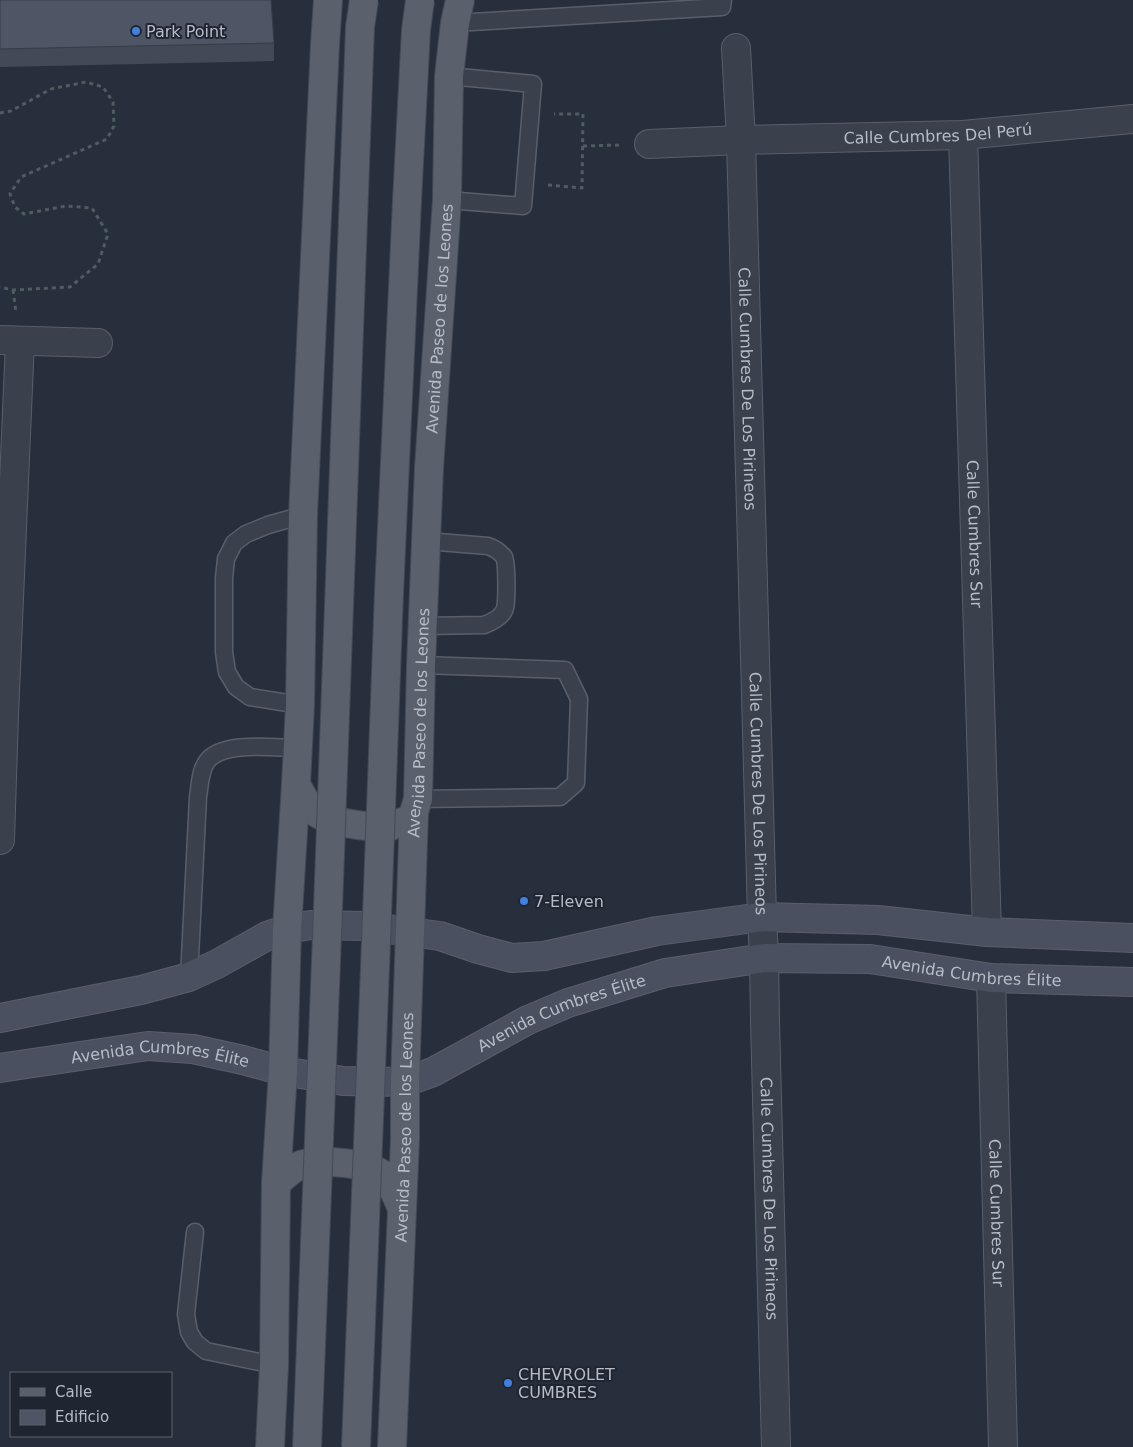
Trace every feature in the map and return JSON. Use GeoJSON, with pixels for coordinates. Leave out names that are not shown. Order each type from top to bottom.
{"type":"FeatureCollection","features":[{"type":"Feature","properties":{"kind":"main road"},"geometry":{"type":"LineString","coordinates":[[270,1447],[274,1366],[276,1183],[283,1071],[287,929],[300,705],[304,515],[328,0]]}},
{"type":"Feature","properties":{"kind":"main road"},"geometry":{"type":"LineString","coordinates":[[307,1447],[360,27],[364,0]]}},
{"type":"Feature","properties":{"kind":"main road"},"geometry":{"type":"LineString","coordinates":[[356,1447],[388,593],[407,192],[416,30],[420,0]]}},
{"type":"Feature","properties":{"kind":"main road","name":"Avenida Paseo de los Leones"},"geometry":{"type":"LineString","coordinates":[[392,1447],[429,468],[447,200],[449,76],[458,12]]}},
{"type":"Feature","properties":{"kind":"main road"},"geometry":{"type":"LineString","coordinates":[[296,784],[305,802],[320,815],[342,822],[367,826],[390,826],[401,823],[416,806]]}},
{"type":"Feature","properties":{"kind":"main road"},"geometry":{"type":"LineString","coordinates":[[276,1183],[291,1170],[303,1164],[329,1162],[362,1165],[382,1174],[394,1188],[402,1210]]}},
{"type":"Feature","properties":{"kind":"street","name":"Calle Cumbres De Los Pirineos"},"geometry":{"type":"LineString","coordinates":[[736,48],[742,140],[776,1447]]}},
{"type":"Feature","properties":{"kind":"street","name":"Calle Cumbres Del Perú"},"geometry":{"type":"LineString","coordinates":[[649,144],[963,135],[1133,120]]}},
{"type":"Feature","properties":{"kind":"street","name":"Calle Cumbres Sur"},"geometry":{"type":"LineString","coordinates":[[963,135],[987,932]]}},
{"type":"Feature","properties":{"kind":"street"},"geometry":{"type":"LineString","coordinates":[[0,840],[10,341],[98,342]]}},
{"type":"Feature","properties":{"kind":"street"},"geometry":{"type":"LineString","coordinates":[[0,1018],[141,990],[189,977],[218,964],[267,936],[287,929],[312,925],[365,926],[440,936],[512,958],[544,956],[657,931],[762,917],[878,920],[987,932],[1133,938]]}},
{"type":"Feature","properties":{"kind":"street","name":"Avenida Cumbres Élite"},"geometry":{"type":"LineString","coordinates":[[0,1068],[148,1046],[193,1049],[283,1071],[343,1081],[405,1082],[433,1072],[528,1020],[568,1003],[665,973],[764,958],[870,959],[991,978],[1133,982]]}},
{"type":"Feature","properties":{"kind":"street","name":"Calle Cumbres Sur"},"geometry":{"type":"LineString","coordinates":[[991,978],[1003,1447]]}},
{"type":"Feature","properties":{"kind":"lane"},"geometry":{"type":"LineString","coordinates":[[458,12],[722,7],[723,0]]}},
{"type":"Feature","properties":{"kind":"lane"},"geometry":{"type":"LineString","coordinates":[[447,200],[523,206],[533,84],[449,76]]}},
{"type":"Feature","properties":{"kind":"lane"},"geometry":{"type":"LineString","coordinates":[[300,705],[250,697],[236,687],[228,672],[224,652],[224,578],[226,559],[234,543],[246,534],[268,525],[304,515]]}},
{"type":"Feature","properties":{"kind":"lane"},"geometry":{"type":"LineString","coordinates":[[423,626],[484,625],[492,623],[505,609],[506,565],[503,556],[488,546],[426,541]]}},
{"type":"Feature","properties":{"kind":"lane"},"geometry":{"type":"LineString","coordinates":[[416,806],[560,797],[576,783],[579,699],[565,670],[421,665]]}},
{"type":"Feature","properties":{"kind":"lane"},"geometry":{"type":"LineString","coordinates":[[189,977],[198,797],[202,771],[208,760],[219,752],[239,748],[298,748]]}},
{"type":"Feature","properties":{"kind":"lane"},"geometry":{"type":"LineString","coordinates":[[196,1232],[186,1314],[189,1332],[195,1342],[206,1351],[274,1366]]}},
{"type":"Feature","properties":{"kind":"path"},"geometry":{"type":"LineString","coordinates":[[0,113],[11,111],[51,89],[86,82],[103,87],[114,102],[114,126],[108,139],[21,177],[10,194],[15,207],[24,214],[66,206],[92,208],[108,234],[98,264],[70,287],[13,290],[0,288]]}},
{"type":"Feature","properties":{"kind":"path"},"geometry":{"type":"LineString","coordinates":[[525,184],[582,188],[583,114],[530,114]]}},
{"type":"Feature","properties":{"kind":"path"},"geometry":{"type":"LineString","coordinates":[[583,146],[649,144]]}},
{"type":"Feature","properties":{"kind":"building","name":"Park Point"},"geometry":{"type":"Polygon","coordinates":[[[0,0],[271,0],[274,43],[0,49],[0,0]]]}},
{"type":"Feature","properties":{"kind":"place","name":"Park Point"},"geometry":{"type":"Point","coordinates":[136,31]}},
{"type":"Feature","properties":{"kind":"place","name":"7-Eleven"},"geometry":{"type":"Point","coordinates":[524,901]}},
{"type":"Feature","properties":{"kind":"place","name":"CHEVROLET CUMBRES"},"geometry":{"type":"Point","coordinates":[508,1383]}}]}
